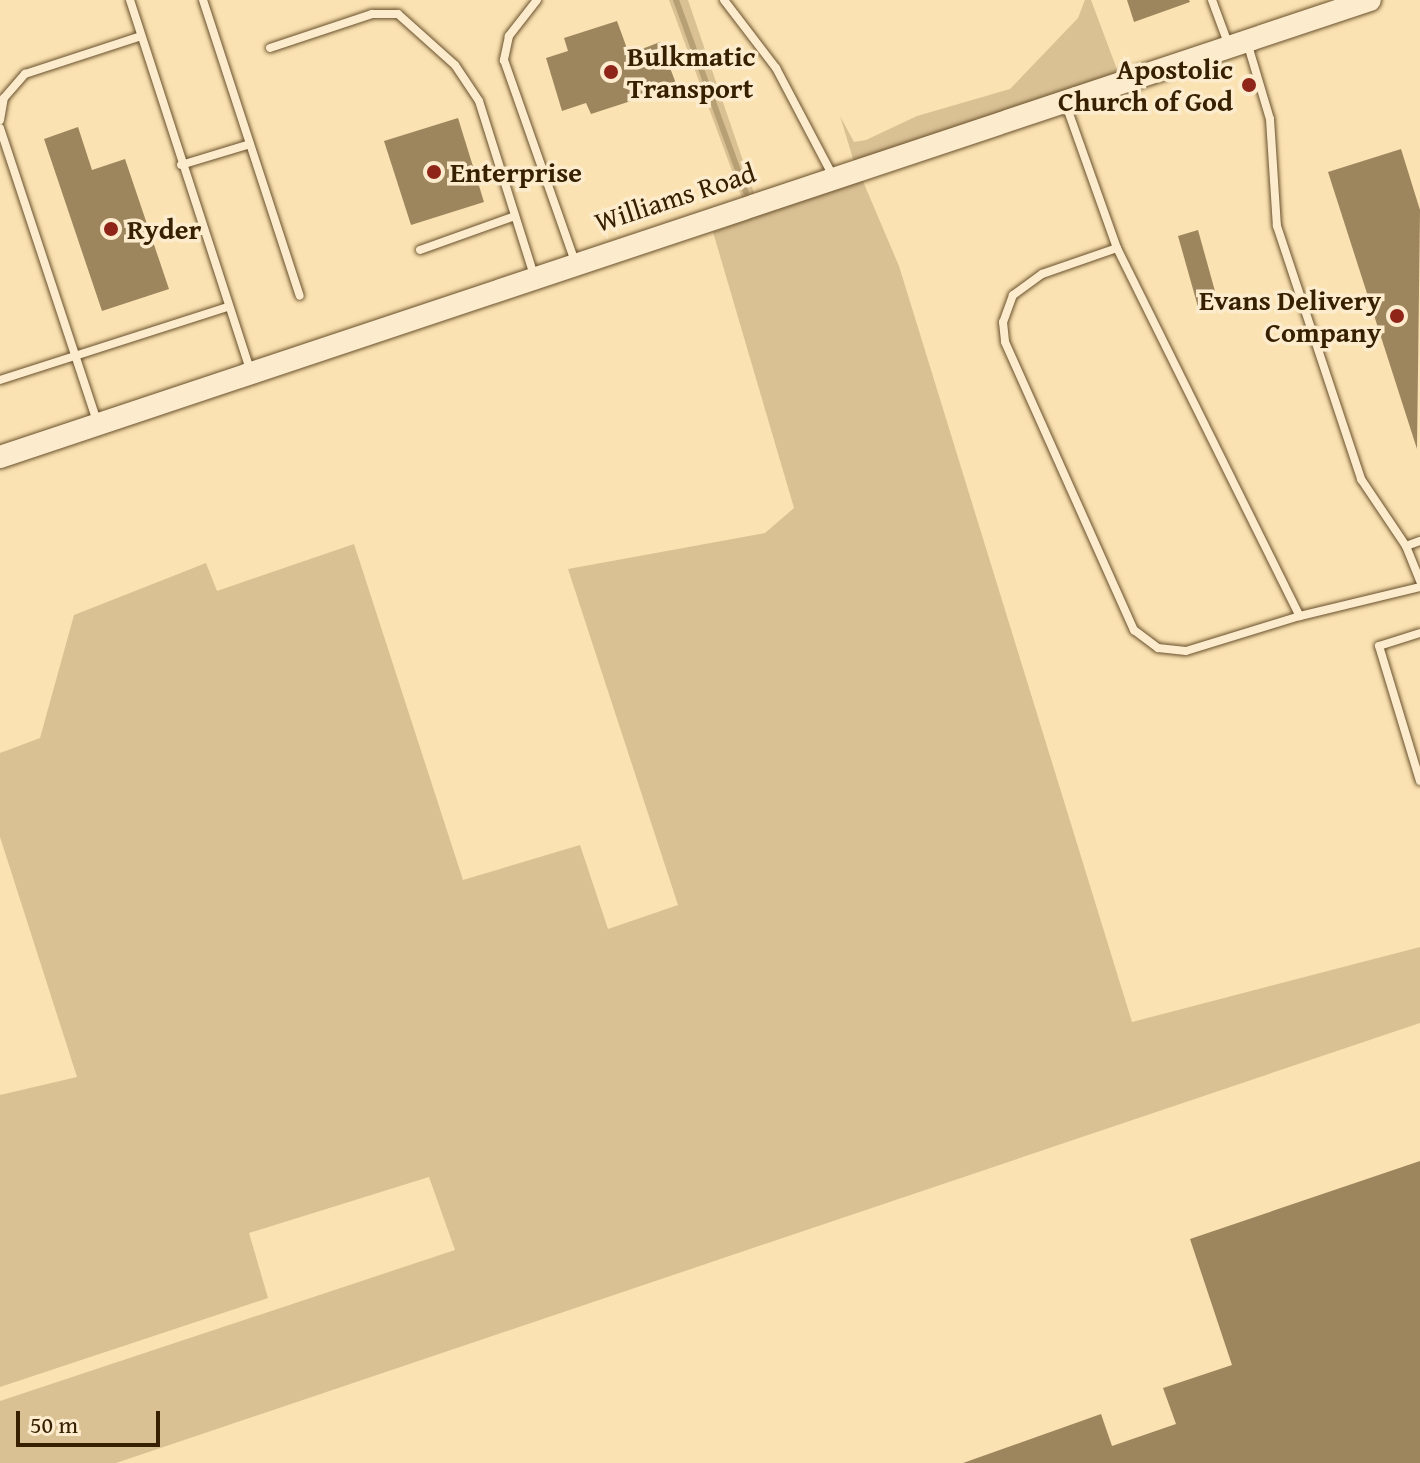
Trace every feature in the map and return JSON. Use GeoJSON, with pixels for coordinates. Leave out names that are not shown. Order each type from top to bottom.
{"type":"FeatureCollection","features":[{"type":"Feature","properties":{"kind":"main road","name":"Williams Road"},"geometry":{"type":"LineString","coordinates":[[0,457],[251,370],[1370,0]]}},
{"type":"Feature","properties":{"kind":"lane"},"geometry":{"type":"LineString","coordinates":[[130,0],[227,307],[251,370]]}},
{"type":"Feature","properties":{"kind":"lane"},"geometry":{"type":"LineString","coordinates":[[203,0],[300,296]]}},
{"type":"Feature","properties":{"kind":"lane"},"geometry":{"type":"LineString","coordinates":[[537,0],[509,36],[504,60],[575,262]]}},
{"type":"Feature","properties":{"kind":"lane"},"geometry":{"type":"LineString","coordinates":[[724,0],[776,68],[834,176]]}},
{"type":"Feature","properties":{"kind":"lane"},"geometry":{"type":"LineString","coordinates":[[1212,0],[1238,44],[1270,119],[1277,226],[1361,479],[1406,546],[1420,581]]}},
{"type":"Feature","properties":{"kind":"lane"},"geometry":{"type":"LineString","coordinates":[[270,48],[372,14],[398,14],[455,65],[479,101],[534,276]]}},
{"type":"Feature","properties":{"kind":"lane"},"geometry":{"type":"LineString","coordinates":[[0,120],[4,98],[25,74],[141,36]]}},
{"type":"Feature","properties":{"kind":"lane"},"geometry":{"type":"LineString","coordinates":[[1065,101],[1117,248],[1300,616]]}},
{"type":"Feature","properties":{"kind":"lane"},"geometry":{"type":"LineString","coordinates":[[0,128],[97,423]]}},
{"type":"Feature","properties":{"kind":"lane"},"geometry":{"type":"LineString","coordinates":[[181,165],[250,144]]}},
{"type":"Feature","properties":{"kind":"lane"},"geometry":{"type":"LineString","coordinates":[[420,250],[515,216]]}},
{"type":"Feature","properties":{"kind":"lane"},"geometry":{"type":"LineString","coordinates":[[1117,248],[1042,274],[1013,295],[1003,322],[1005,342],[1134,630],[1158,648],[1186,651],[1300,616],[1420,587]]}},
{"type":"Feature","properties":{"kind":"lane"},"geometry":{"type":"LineString","coordinates":[[0,380],[227,307]]}},
{"type":"Feature","properties":{"kind":"lane"},"geometry":{"type":"LineString","coordinates":[[1406,546],[1420,541]]}},
{"type":"Feature","properties":{"kind":"lane"},"geometry":{"type":"LineString","coordinates":[[1420,633],[1379,646],[1420,781]]}},
{"type":"Feature","properties":{"kind":"shaded area"},"geometry":{"type":"Polygon","coordinates":[[[669,0],[688,0],[754,193],[742,198],[669,0]]]}},
{"type":"Feature","properties":{"kind":"shaded area"},"geometry":{"type":"Polygon","coordinates":[[[1085,0],[1091,0],[1118,72],[854,162],[840,116],[854,142],[866,140],[917,116],[1010,89],[1078,18],[1085,0]]]}},
{"type":"Feature","properties":{"kind":"shaded area"},"geometry":{"type":"Polygon","coordinates":[[[862,179],[899,266],[1132,1022],[1420,947],[1420,1023],[116,1463],[0,1463],[0,1401],[455,1250],[429,1177],[249,1233],[268,1298],[0,1387],[0,1095],[77,1077],[0,837],[0,753],[40,738],[74,615],[206,563],[217,591],[354,544],[463,880],[580,845],[608,929],[678,905],[568,569],[765,533],[794,508],[713,232],[862,179]]]}},
{"type":"Feature","properties":{"kind":"building"},"geometry":{"type":"Polygon","coordinates":[[[1127,0],[1189,0],[1190,2],[1134,22],[1127,0]]]}},
{"type":"Feature","properties":{"kind":"building","name":"Bulkmatic Transport"},"geometry":{"type":"Polygon","coordinates":[[[617,21],[629,54],[660,42],[677,86],[591,114],[586,103],[562,111],[546,58],[568,51],[564,38],[617,21]]]}},
{"type":"Feature","properties":{"kind":"building","name":"Enterprise"},"geometry":{"type":"Polygon","coordinates":[[[458,118],[484,202],[411,225],[384,141],[458,118]]]}},
{"type":"Feature","properties":{"kind":"building","name":"Ryder"},"geometry":{"type":"Polygon","coordinates":[[[78,127],[92,170],[125,159],[169,289],[102,311],[44,139],[78,127]]]}},
{"type":"Feature","properties":{"kind":"building","name":"Evans Delivery Company"},"geometry":{"type":"Polygon","coordinates":[[[1401,149],[1420,210],[1417,449],[1328,172],[1401,149]]]}},
{"type":"Feature","properties":{"kind":"building"},"geometry":{"type":"Polygon","coordinates":[[[1198,230],[1218,302],[1198,307],[1178,236],[1198,230]]]}},
{"type":"Feature","properties":{"kind":"building"},"geometry":{"type":"Polygon","coordinates":[[[1420,1161],[1420,1463],[963,1463],[1101,1414],[1112,1446],[1176,1424],[1163,1388],[1232,1365],[1190,1239],[1420,1161]]]}},
{"type":"Feature","properties":{"kind":"waterway"},"geometry":{"type":"LineString","coordinates":[[676,0],[746,192]]}},
{"type":"Feature","properties":{"kind":"place","name":"Bulkmatic Transport"},"geometry":{"type":"Point","coordinates":[611,72]}},
{"type":"Feature","properties":{"kind":"place","name":"Apostolic Church of God"},"geometry":{"type":"Point","coordinates":[1249,85]}},
{"type":"Feature","properties":{"kind":"place","name":"Enterprise"},"geometry":{"type":"Point","coordinates":[434,172]}},
{"type":"Feature","properties":{"kind":"place","name":"Ryder"},"geometry":{"type":"Point","coordinates":[111,229]}},
{"type":"Feature","properties":{"kind":"place","name":"Evans Delivery Company"},"geometry":{"type":"Point","coordinates":[1397,316]}}]}
